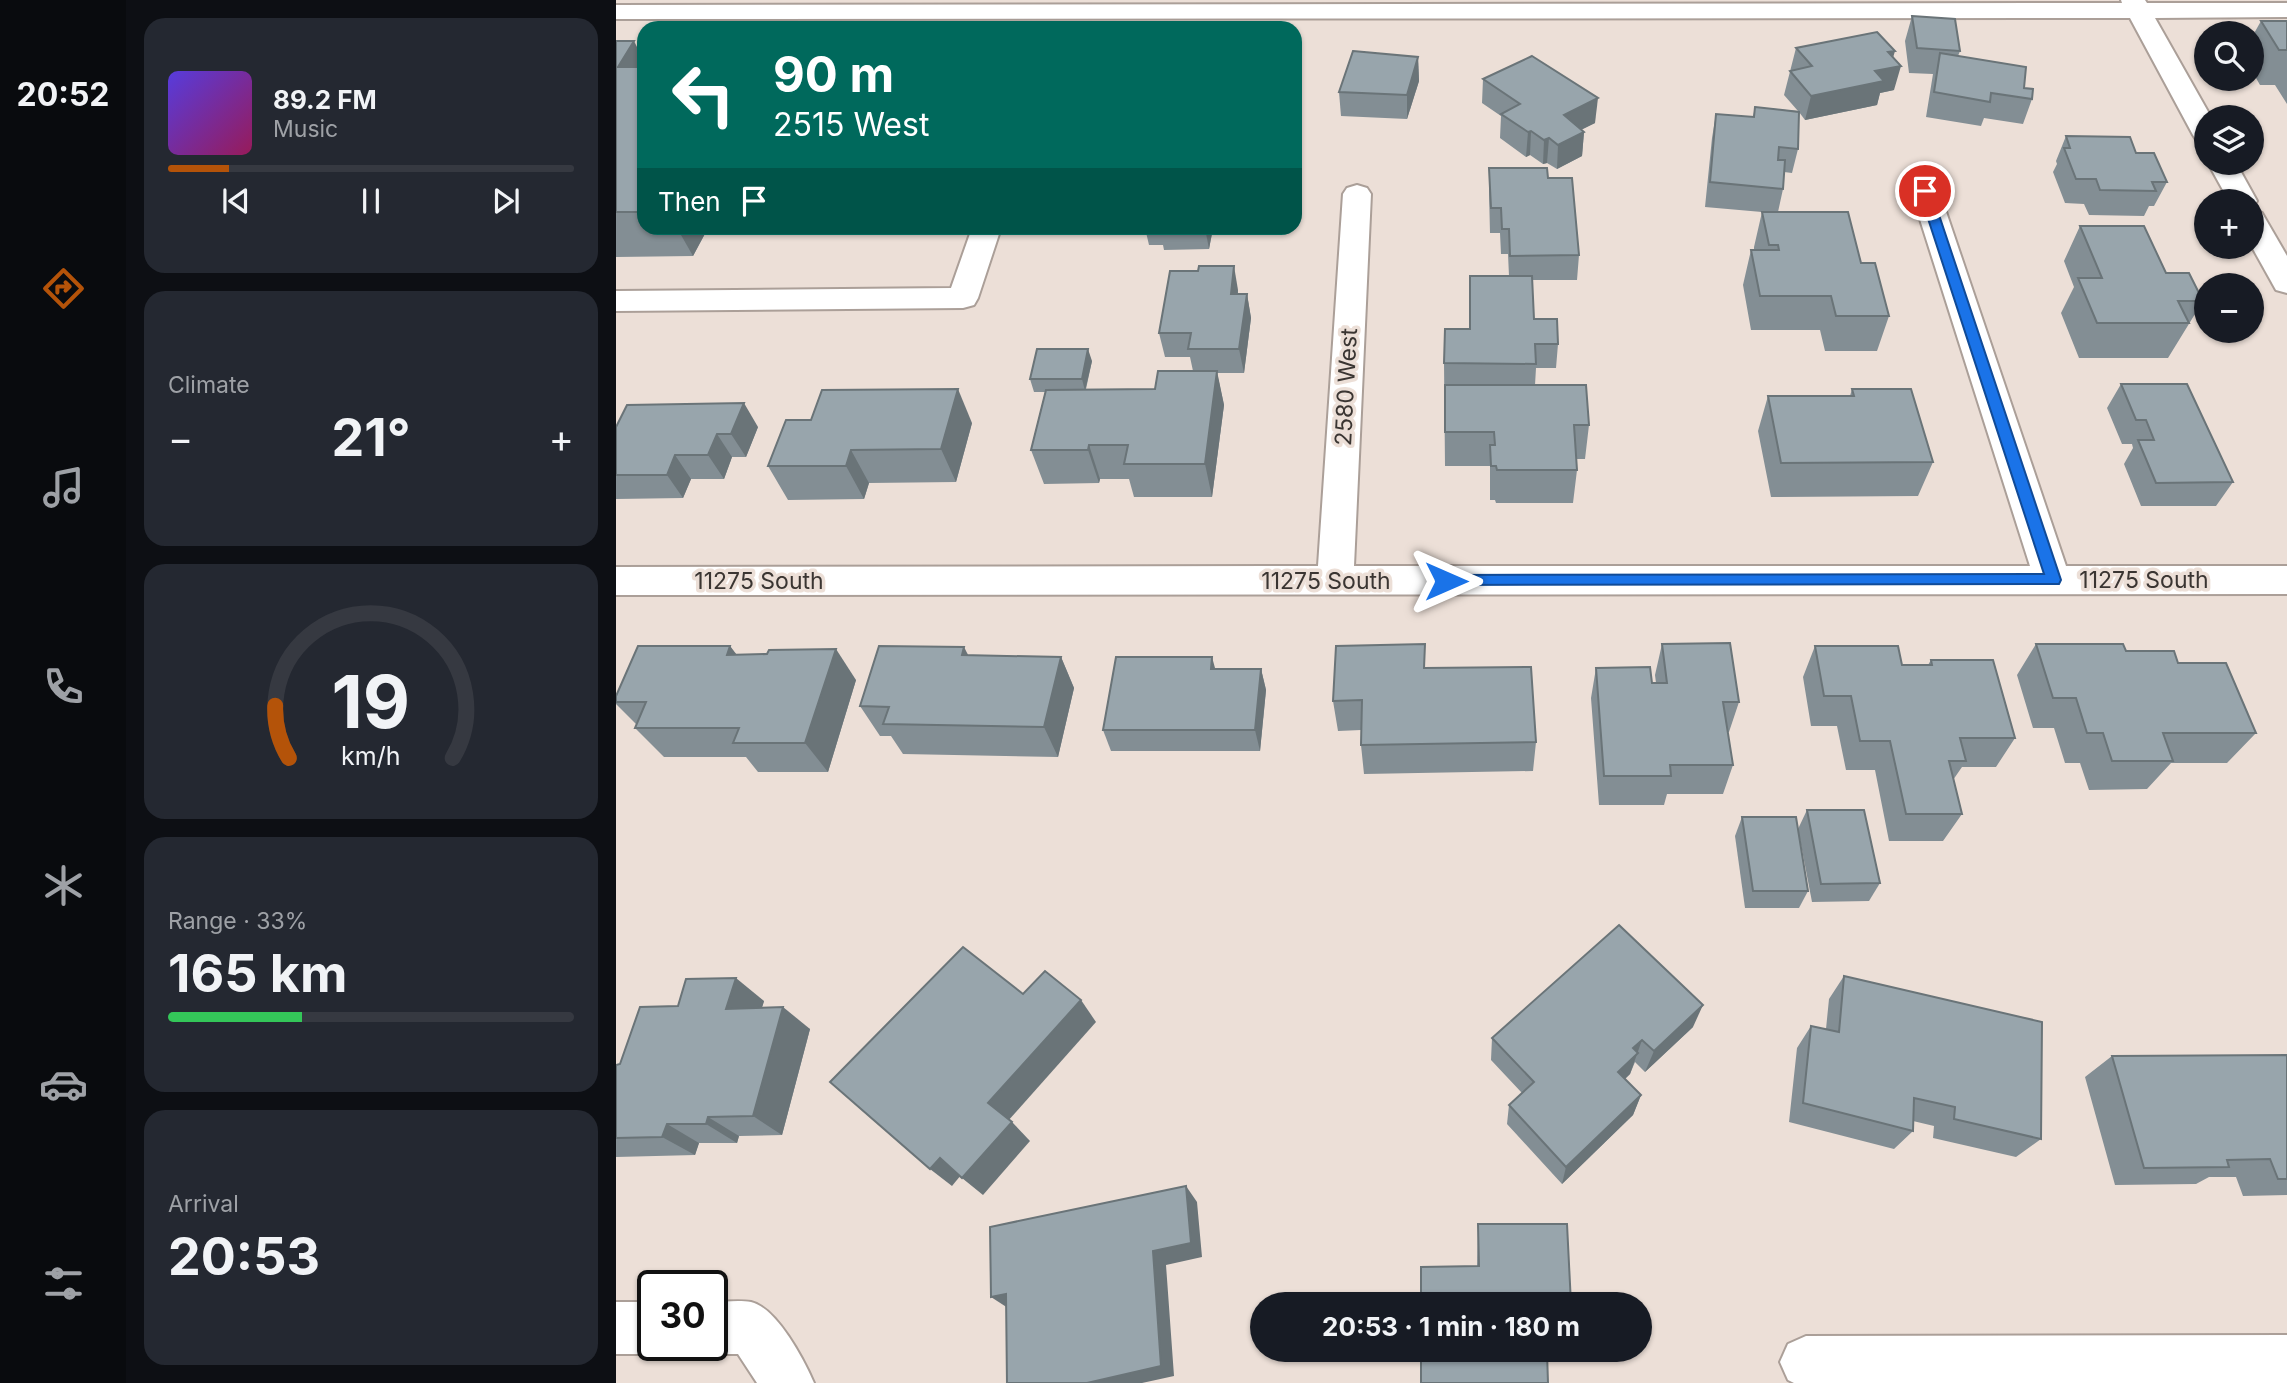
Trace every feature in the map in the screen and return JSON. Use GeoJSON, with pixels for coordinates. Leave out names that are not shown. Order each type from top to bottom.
{"type":"FeatureCollection","features":[{"type":"Feature","properties":{"kind":"street"},"geometry":{"type":"LineString","coordinates":[[616,12],[719,6],[1537,5],[2136,5],[2287,10]]}},
{"type":"Feature","properties":{"kind":"street"},"geometry":{"type":"LineString","coordinates":[[2136,5],[2194,111]]}},
{"type":"Feature","properties":{"kind":"street"},"geometry":{"type":"LineString","coordinates":[[1925,191],[2053,580]]}},
{"type":"Feature","properties":{"kind":"street","name":"2580 West"},"geometry":{"type":"LineString","coordinates":[[1335,581],[1357,194]]}},
{"type":"Feature","properties":{"kind":"street"},"geometry":{"type":"LineString","coordinates":[[616,301],[963,298],[984,235]]}},
{"type":"Feature","properties":{"kind":"street"},"geometry":{"type":"LineString","coordinates":[[2264,241],[2287,283]]}},
{"type":"Feature","properties":{"kind":"street","name":"11275 South"},"geometry":{"type":"LineString","coordinates":[[616,581],[2287,580]]}},
{"type":"Feature","properties":{"kind":"street"},"geometry":{"type":"LineString","coordinates":[[616,1328],[637,1328]]}},
{"type":"Feature","properties":{"kind":"street"},"geometry":{"type":"LineString","coordinates":[[728,1328],[751,1328],[788,1383]]}},
{"type":"Feature","properties":{"kind":"street"},"geometry":{"type":"LineString","coordinates":[[1806,1362],[2287,1361]]}},
{"type":"Feature","properties":{"kind":"building"},"geometry":{"type":"Polygon","coordinates":[[[1912,16],[1955,19],[1960,51],[1917,48],[1912,16]]]}},
{"type":"Feature","properties":{"kind":"building"},"geometry":{"type":"Polygon","coordinates":[[[2264,21],[2287,21],[2287,50],[2279,50],[2264,26],[2264,21]]]}},
{"type":"Feature","properties":{"kind":"building"},"geometry":{"type":"Polygon","coordinates":[[[1877,32],[1895,51],[1888,52],[1901,66],[1875,71],[1884,81],[1811,96],[1790,71],[1812,66],[1796,48],[1877,32]]]}},
{"type":"Feature","properties":{"kind":"building"},"geometry":{"type":"Polygon","coordinates":[[[616,41],[634,41],[618,67],[637,67],[637,212],[616,212],[616,41]]]}},
{"type":"Feature","properties":{"kind":"building"},"geometry":{"type":"Polygon","coordinates":[[[1353,51],[1418,57],[1407,95],[1339,92],[1353,51]]]}},
{"type":"Feature","properties":{"kind":"building"},"geometry":{"type":"Polygon","coordinates":[[[1940,53],[2026,67],[2024,88],[2033,89],[2032,99],[1991,93],[1990,102],[1934,92],[1940,53]]]}},
{"type":"Feature","properties":{"kind":"building"},"geometry":{"type":"Polygon","coordinates":[[[1532,56],[1598,98],[1564,115],[1584,132],[1558,145],[1549,138],[1544,140],[1531,131],[1528,132],[1501,114],[1520,104],[1483,79],[1532,56]]]}},
{"type":"Feature","properties":{"kind":"building"},"geometry":{"type":"Polygon","coordinates":[[[1755,107],[1799,112],[1798,149],[1779,147],[1778,160],[1785,160],[1783,189],[1710,182],[1716,114],[1754,117],[1755,107]]]}},
{"type":"Feature","properties":{"kind":"building"},"geometry":{"type":"Polygon","coordinates":[[[2066,136],[2130,137],[2136,153],[2154,153],[2167,182],[2152,182],[2156,191],[2100,190],[2096,179],[2076,179],[2064,148],[2070,148],[2066,136]]]}},
{"type":"Feature","properties":{"kind":"building"},"geometry":{"type":"Polygon","coordinates":[[[1489,168],[1547,168],[1548,178],[1572,178],[1579,255],[1510,256],[1509,229],[1502,229],[1501,208],[1491,208],[1489,168]]]}},
{"type":"Feature","properties":{"kind":"building"},"geometry":{"type":"Polygon","coordinates":[[[1762,212],[1848,212],[1861,263],[1875,263],[1889,316],[1836,316],[1831,296],[1760,296],[1751,250],[1779,250],[1778,245],[1769,245],[1762,212]]]}},
{"type":"Feature","properties":{"kind":"building"},"geometry":{"type":"Polygon","coordinates":[[[2080,226],[2144,226],[2166,273],[2189,273],[2194,283],[2194,301],[2178,301],[2189,323],[2097,323],[2078,278],[2102,278],[2080,226]]]}},
{"type":"Feature","properties":{"kind":"building"},"geometry":{"type":"Polygon","coordinates":[[[1199,266],[1234,266],[1231,294],[1247,294],[1239,349],[1188,349],[1191,333],[1159,333],[1170,271],[1198,271],[1199,266]]]}},
{"type":"Feature","properties":{"kind":"building"},"geometry":{"type":"Polygon","coordinates":[[[1470,276],[1532,276],[1534,319],[1557,319],[1558,344],[1535,344],[1536,364],[1444,363],[1445,329],[1470,329],[1470,276]]]}},
{"type":"Feature","properties":{"kind":"building"},"geometry":{"type":"Polygon","coordinates":[[[1037,349],[1088,349],[1082,379],[1030,379],[1037,349]]]}},
{"type":"Feature","properties":{"kind":"building"},"geometry":{"type":"Polygon","coordinates":[[[1158,371],[1217,371],[1205,464],[1124,464],[1128,445],[1089,445],[1088,450],[1031,450],[1046,390],[1155,389],[1158,371]]]}},
{"type":"Feature","properties":{"kind":"building"},"geometry":{"type":"Polygon","coordinates":[[[2121,384],[2187,384],[2233,482],[2156,483],[2138,440],[2154,440],[2146,420],[2136,420],[2121,384]]]}},
{"type":"Feature","properties":{"kind":"building"},"geometry":{"type":"Polygon","coordinates":[[[1445,385],[1586,385],[1589,425],[1574,425],[1577,470],[1497,470],[1496,466],[1491,466],[1490,445],[1495,445],[1494,432],[1445,432],[1445,385]]]}},
{"type":"Feature","properties":{"kind":"building"},"geometry":{"type":"Polygon","coordinates":[[[958,389],[941,449],[851,450],[846,466],[768,466],[786,420],[811,420],[822,390],[958,389]]]}},
{"type":"Feature","properties":{"kind":"building"},"geometry":{"type":"Polygon","coordinates":[[[1852,389],[1911,389],[1933,462],[1781,463],[1768,396],[1854,396],[1852,389]]]}},
{"type":"Feature","properties":{"kind":"building"},"geometry":{"type":"Polygon","coordinates":[[[744,403],[731,434],[717,434],[708,455],[675,455],[667,475],[616,475],[616,427],[627,405],[744,403]]]}},
{"type":"Feature","properties":{"kind":"building"},"geometry":{"type":"Polygon","coordinates":[[[1730,643],[1739,702],[1723,702],[1733,765],[1670,765],[1671,776],[1604,776],[1596,668],[1650,667],[1652,683],[1667,683],[1662,644],[1730,643]]]}},
{"type":"Feature","properties":{"kind":"building"},"geometry":{"type":"Polygon","coordinates":[[[1425,644],[1424,668],[1531,667],[1536,742],[1361,745],[1362,700],[1333,701],[1336,646],[1425,644]]]}},
{"type":"Feature","properties":{"kind":"building"},"geometry":{"type":"Polygon","coordinates":[[[2036,644],[2123,644],[2126,651],[2174,651],[2178,663],[2226,663],[2256,733],[2163,733],[2173,761],[2112,761],[2103,733],[2087,733],[2076,698],[2053,698],[2036,644]]]}},
{"type":"Feature","properties":{"kind":"building"},"geometry":{"type":"Polygon","coordinates":[[[638,646],[730,646],[727,655],[767,654],[769,650],[836,649],[805,743],[733,743],[739,728],[635,728],[646,702],[616,702],[616,696],[638,646]]]}},
{"type":"Feature","properties":{"kind":"building"},"geometry":{"type":"Polygon","coordinates":[[[879,646],[964,647],[962,655],[1061,657],[1044,727],[883,724],[889,707],[860,706],[879,646]]]}},
{"type":"Feature","properties":{"kind":"building"},"geometry":{"type":"Polygon","coordinates":[[[1815,646],[1898,646],[1902,665],[1932,665],[1931,660],[1993,660],[2015,738],[1960,738],[1966,761],[1949,761],[1962,814],[1906,814],[1890,741],[1860,741],[1851,696],[1824,696],[1815,646]]]}},
{"type":"Feature","properties":{"kind":"building"},"geometry":{"type":"Polygon","coordinates":[[[1116,657],[1212,657],[1211,669],[1261,669],[1255,730],[1103,730],[1116,657]]]}},
{"type":"Feature","properties":{"kind":"building"},"geometry":{"type":"Polygon","coordinates":[[[1807,810],[1864,810],[1880,883],[1821,884],[1807,810]]]}},
{"type":"Feature","properties":{"kind":"building"},"geometry":{"type":"Polygon","coordinates":[[[1742,817],[1796,817],[1808,891],[1753,891],[1742,817]]]}},
{"type":"Feature","properties":{"kind":"building"},"geometry":{"type":"Polygon","coordinates":[[[1619,925],[1703,1005],[1654,1051],[1642,1040],[1633,1048],[1638,1053],[1618,1072],[1641,1095],[1566,1167],[1509,1105],[1534,1082],[1492,1038],[1619,925]]]}},
{"type":"Feature","properties":{"kind":"building"},"geometry":{"type":"Polygon","coordinates":[[[963,947],[1023,994],[1045,971],[1081,1000],[988,1103],[1012,1122],[962,1178],[940,1158],[930,1169],[830,1082],[963,947]]]}},
{"type":"Feature","properties":{"kind":"building"},"geometry":{"type":"Polygon","coordinates":[[[1844,976],[2042,1022],[2041,1139],[1954,1119],[1955,1107],[1914,1098],[1913,1131],[1803,1103],[1811,1026],[1839,1032],[1844,976]]]}},
{"type":"Feature","properties":{"kind":"building"},"geometry":{"type":"Polygon","coordinates":[[[736,978],[726,1009],[783,1007],[753,1116],[708,1117],[706,1124],[667,1124],[662,1137],[616,1138],[616,1065],[620,1064],[640,1007],[678,1006],[686,979],[736,978]]]}},
{"type":"Feature","properties":{"kind":"building"},"geometry":{"type":"Polygon","coordinates":[[[2287,1055],[2287,1179],[2278,1179],[2270,1159],[2227,1160],[2229,1167],[2144,1168],[2112,1056],[2287,1055]]]}},
{"type":"Feature","properties":{"kind":"building"},"geometry":{"type":"Polygon","coordinates":[[[1186,1186],[1191,1243],[1153,1251],[1161,1366],[1087,1383],[1007,1383],[1006,1294],[991,1297],[990,1227],[1186,1186]]]}},
{"type":"Feature","properties":{"kind":"building"},"geometry":{"type":"Polygon","coordinates":[[[1478,1224],[1567,1224],[1570,1292],[1421,1292],[1421,1267],[1479,1266],[1478,1224]]]}},
{"type":"Feature","properties":{"kind":"building"},"geometry":{"type":"Polygon","coordinates":[[[1421,1362],[1547,1362],[1548,1383],[1421,1383],[1421,1362]]]}},
{"type":"Feature","properties":{"kind":"route"},"geometry":{"type":"LineString","coordinates":[[1446,581],[2053,580],[1925,191]]}}]}
